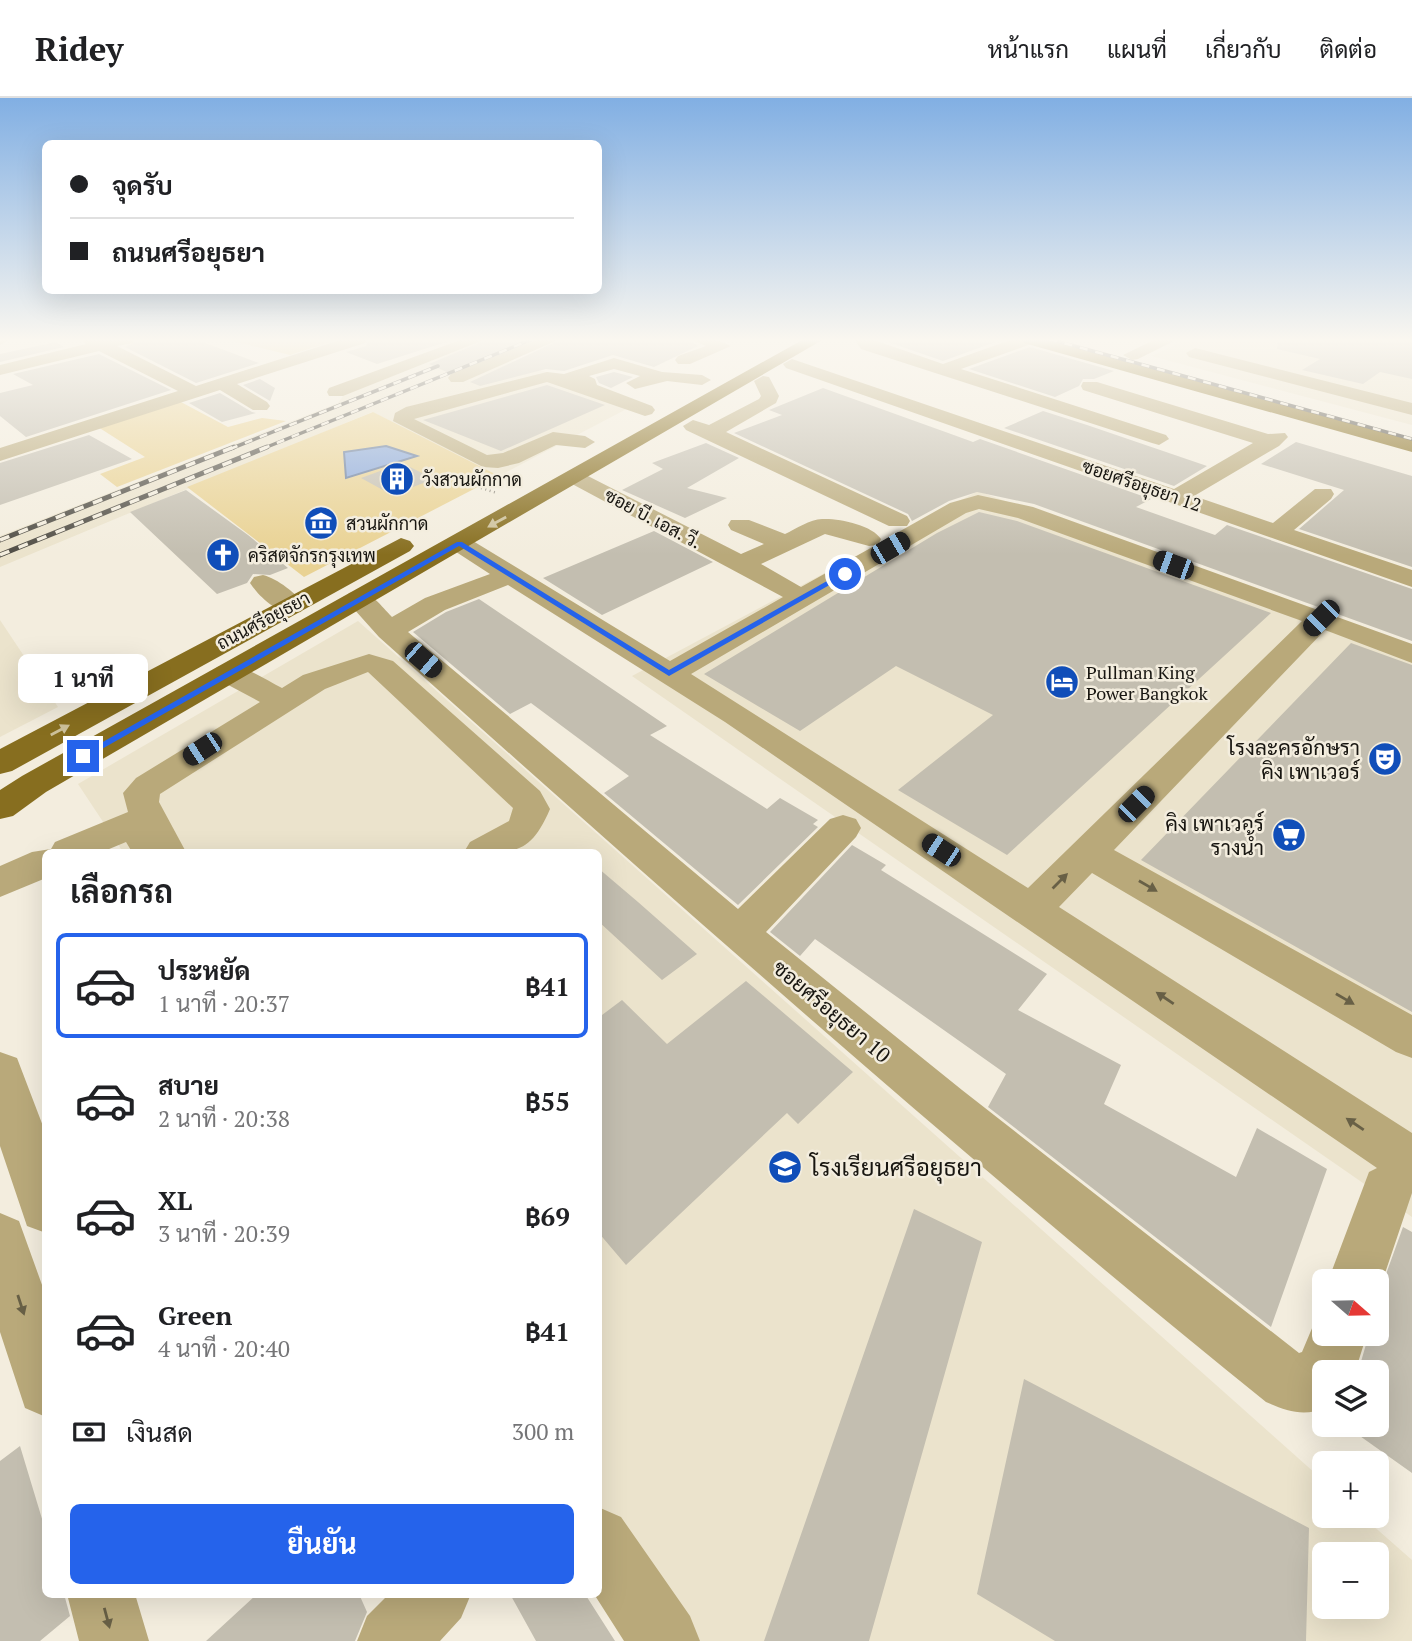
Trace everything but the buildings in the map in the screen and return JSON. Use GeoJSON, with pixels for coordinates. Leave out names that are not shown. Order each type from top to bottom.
{"type":"FeatureCollection","features":[{"type":"Feature","properties":{"kind":"main road","name":"ถนนศรีอยุธยา"},"geometry":{"type":"LineString","coordinates":[[623,421],[642,411]]}},
{"type":"Feature","properties":{"kind":"main road","name":"ถนนศรีอยุธยา"},"geometry":{"type":"LineString","coordinates":[[0,763],[475,506],[606,442],[661,411]]}},
{"type":"Feature","properties":{"kind":"main road","name":"ถนนศรีอยุธยา"},"geometry":{"type":"LineString","coordinates":[[569,484],[599,460],[673,411]]}},
{"type":"Feature","properties":{"kind":"main road","name":"ถนนศรีอยุธยา"},"geometry":{"type":"LineString","coordinates":[[0,807],[34,784],[460,543],[686,425],[699,411]]}},
{"type":"Feature","properties":{"kind":"main road"},"geometry":{"type":"LineString","coordinates":[[1286,411],[1412,446]]}},
{"type":"Feature","properties":{"kind":"main road"},"geometry":{"type":"LineString","coordinates":[[1348,411],[1412,431]]}},
{"type":"Feature","properties":{"kind":"main road"},"geometry":{"type":"LineString","coordinates":[[562,457],[593,437]]}},
{"type":"Feature","properties":{"kind":"main road","name":"ถนนศรีอยุธยา"},"geometry":{"type":"LineString","coordinates":[[0,800],[34,784]]}},
{"type":"Feature","properties":{"kind":"street"},"geometry":{"type":"LineString","coordinates":[[0,455],[135,411]]}},
{"type":"Feature","properties":{"kind":"street"},"geometry":{"type":"LineString","coordinates":[[413,411],[402,417],[403,421],[483,461],[498,462],[553,438],[593,437]]}},
{"type":"Feature","properties":{"kind":"street"},"geometry":{"type":"LineString","coordinates":[[709,432],[749,411]]}},
{"type":"Feature","properties":{"kind":"street","name":"ซอยศรีอยุธยา 12"},"geometry":{"type":"LineString","coordinates":[[928,411],[1412,579]]}},
{"type":"Feature","properties":{"kind":"street"},"geometry":{"type":"LineString","coordinates":[[1070,411],[1159,439]]}},
{"type":"Feature","properties":{"kind":"street"},"geometry":{"type":"LineString","coordinates":[[1171,411],[1275,440],[1176,497]]}},
{"type":"Feature","properties":{"kind":"street"},"geometry":{"type":"LineString","coordinates":[[1207,422],[1227,411]]}},
{"type":"Feature","properties":{"kind":"street"},"geometry":{"type":"LineString","coordinates":[[686,425],[709,432],[898,521]]}},
{"type":"Feature","properties":{"kind":"street","name":"ซอย บี. เอส. วี."},"geometry":{"type":"LineString","coordinates":[[569,484],[732,559],[791,591]]}},
{"type":"Feature","properties":{"kind":"street"},"geometry":{"type":"LineString","coordinates":[[1276,532],[1322,494]]}},
{"type":"Feature","properties":{"kind":"street"},"geometry":{"type":"LineString","coordinates":[[669,674],[958,508],[978,502],[1025,512],[1321,618],[1412,654]]}},
{"type":"Feature","properties":{"kind":"street"},"geometry":{"type":"LineString","coordinates":[[740,525],[785,543]]}},
{"type":"Feature","properties":{"kind":"street"},"geometry":{"type":"LineString","coordinates":[[732,559],[785,543],[822,526],[844,529],[869,540]]}},
{"type":"Feature","properties":{"kind":"street"},"geometry":{"type":"LineString","coordinates":[[460,543],[669,674],[1032,909],[1399,1176],[1361,1269]]}},
{"type":"Feature","properties":{"kind":"street"},"geometry":{"type":"LineString","coordinates":[[389,631],[435,604],[511,575]]}},
{"type":"Feature","properties":{"kind":"street"},"geometry":{"type":"LineString","coordinates":[[263,583],[290,606]]}},
{"type":"Feature","properties":{"kind":"street","name":"ซอยศรีอยุธยา 10"},"geometry":{"type":"LineString","coordinates":[[359,600],[389,631],[739,934],[1127,1257],[1287,1381],[1312,1383]]}},
{"type":"Feature","properties":{"kind":"street"},"geometry":{"type":"LineString","coordinates":[[1032,909],[1321,618]]}},
{"type":"Feature","properties":{"kind":"street"},"geometry":{"type":"LineString","coordinates":[[165,849],[146,815],[141,793],[158,778],[282,701],[340,671],[369,663],[382,667],[527,800],[532,809],[523,829],[488,849]]}},
{"type":"Feature","properties":{"kind":"street"},"geometry":{"type":"LineString","coordinates":[[228,673],[282,701]]}},
{"type":"Feature","properties":{"kind":"street"},"geometry":{"type":"LineString","coordinates":[[75,849],[134,823],[149,849]]}},
{"type":"Feature","properties":{"kind":"street"},"geometry":{"type":"LineString","coordinates":[[739,934],[843,828]]}},
{"type":"Feature","properties":{"kind":"street"},"geometry":{"type":"LineString","coordinates":[[1088,853],[1412,1038]]}},
{"type":"Feature","properties":{"kind":"street"},"geometry":{"type":"LineString","coordinates":[[0,882],[42,864]]}},
{"type":"Feature","properties":{"kind":"street"},"geometry":{"type":"LineString","coordinates":[[0,1073],[35,1143],[42,1184]]}},
{"type":"Feature","properties":{"kind":"street"},"geometry":{"type":"LineString","coordinates":[[0,1240],[42,1374]]}},
{"type":"Feature","properties":{"kind":"street"},"geometry":{"type":"LineString","coordinates":[[602,1546],[664,1641]]}},
{"type":"Feature","properties":{"kind":"street"},"geometry":{"type":"LineString","coordinates":[[102,1598],[114,1641]]}},
{"type":"Feature","properties":{"kind":"street"},"geometry":{"type":"LineString","coordinates":[[392,1641],[433,1598]]}},
{"type":"Feature","properties":{"kind":"shaded area"},"geometry":{"type":"Polygon","coordinates":[[[148,411],[198,411],[228,427],[262,418],[286,421],[117,487],[100,474],[145,457],[98,427],[148,411]]]}},
{"type":"Feature","properties":{"kind":"shaded area"},"geometry":{"type":"Polygon","coordinates":[[[318,411],[623,411],[499,476],[372,412],[0,567],[0,536],[318,411]]]}},
{"type":"Feature","properties":{"kind":"shaded area"},"geometry":{"type":"Polygon","coordinates":[[[1359,411],[1412,411],[1412,425],[1359,411]]]}},
{"type":"Feature","properties":{"kind":"shaded area","name":"สวนผักกาด"},"geometry":{"type":"Polygon","coordinates":[[[373,412],[499,476],[304,577],[187,487],[373,412]]]}},
{"type":"Feature","properties":{"kind":"shaded area"},"geometry":{"type":"Polygon","coordinates":[[[978,491],[1412,650],[1412,1217],[632,676],[978,491]]]}},
{"type":"Feature","properties":{"kind":"shaded area"},"geometry":{"type":"Polygon","coordinates":[[[0,620],[58,707],[0,737],[0,620]]]}},
{"type":"Feature","properties":{"kind":"shaded area","name":"โรงเรียนศรีอยุธยา"},"geometry":{"type":"Polygon","coordinates":[[[358,621],[1312,1470],[1312,1528],[1376,1528],[1412,1560],[1412,1641],[634,1641],[602,1592],[602,849],[121,849],[78,784],[358,621]]]}},
{"type":"Feature","properties":{"kind":"water"},"geometry":{"type":"Polygon","coordinates":[[[386,446],[417,456],[346,478],[344,452],[386,446]]]}},
{"type":"Feature","properties":{"kind":"railway"},"geometry":{"type":"LineString","coordinates":[[230,449],[325,411]]}},
{"type":"Feature","properties":{"kind":"railway"},"geometry":{"type":"LineString","coordinates":[[262,449],[356,411]]}},
{"type":"Feature","properties":{"kind":"railway"},"geometry":{"type":"LineString","coordinates":[[1310,411],[1412,439]]}},
{"type":"Feature","properties":{"kind":"railway"},"geometry":{"type":"LineString","coordinates":[[0,540],[234,447]]}},
{"type":"Feature","properties":{"kind":"railway"},"geometry":{"type":"LineString","coordinates":[[0,555],[267,447]]}},
{"type":"Feature","properties":{"kind":"place","name":"วังสวนผักกาด"},"geometry":{"type":"Point","coordinates":[397,479]}},
{"type":"Feature","properties":{"kind":"place","name":"สวนผักกาด"},"geometry":{"type":"Point","coordinates":[321,523]}},
{"type":"Feature","properties":{"kind":"place","name":"คริสตจักรกรุงเทพ"},"geometry":{"type":"Point","coordinates":[223,555]}},
{"type":"Feature","properties":{"kind":"place","name":"Pullman King Power Bangkok"},"geometry":{"type":"Point","coordinates":[1062,682]}},
{"type":"Feature","properties":{"kind":"place","name":"โรงละครอักษรา คิง เพาเวอร์"},"geometry":{"type":"Point","coordinates":[1385,759]}},
{"type":"Feature","properties":{"kind":"place","name":"คิง เพาเวอร์ รางน้ำ"},"geometry":{"type":"Point","coordinates":[1289,835]}},
{"type":"Feature","properties":{"kind":"place","name":"โรงเรียนศรีอยุธยา"},"geometry":{"type":"Point","coordinates":[785,1167]}},
{"type":"Feature","properties":{"kind":"route"},"geometry":{"type":"LineString","coordinates":[[83,756],[460,543],[669,674],[845,574]]}}]}
